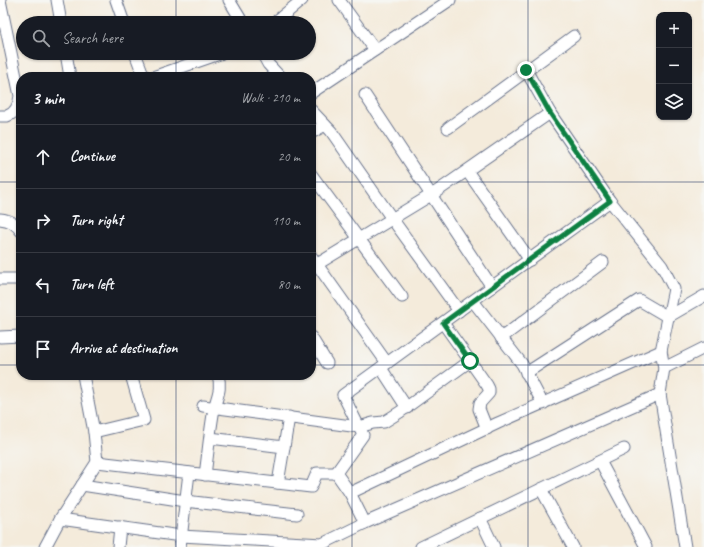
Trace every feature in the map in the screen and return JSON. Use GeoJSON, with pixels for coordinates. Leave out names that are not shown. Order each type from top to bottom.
{"type":"FeatureCollection","features":[{"type":"Feature","properties":{"kind":"street"},"geometry":{"type":"LineString","coordinates":[[0,0],[16,77]]}},
{"type":"Feature","properties":{"kind":"street"},"geometry":{"type":"LineString","coordinates":[[57,0],[60,16]]}},
{"type":"Feature","properties":{"kind":"street"},"geometry":{"type":"LineString","coordinates":[[116,0],[122,16]]}},
{"type":"Feature","properties":{"kind":"street"},"geometry":{"type":"LineString","coordinates":[[229,0],[239,16]]}},
{"type":"Feature","properties":{"kind":"street"},"geometry":{"type":"LineString","coordinates":[[283,16],[302,0]]}},
{"type":"Feature","properties":{"kind":"street"},"geometry":{"type":"LineString","coordinates":[[339,0],[375,50]]}},
{"type":"Feature","properties":{"kind":"street"},"geometry":{"type":"LineString","coordinates":[[316,90],[450,0]]}},
{"type":"Feature","properties":{"kind":"street"},"geometry":{"type":"LineString","coordinates":[[448,128],[574,36]]}},
{"type":"Feature","properties":{"kind":"street"},"geometry":{"type":"LineString","coordinates":[[67,60],[69,72]]}},
{"type":"Feature","properties":{"kind":"street"},"geometry":{"type":"LineString","coordinates":[[138,60],[142,72]]}},
{"type":"Feature","properties":{"kind":"street"},"geometry":{"type":"LineString","coordinates":[[167,72],[202,60]]}},
{"type":"Feature","properties":{"kind":"street"},"geometry":{"type":"LineString","coordinates":[[266,60],[273,72]]}},
{"type":"Feature","properties":{"kind":"street"},"geometry":{"type":"LineString","coordinates":[[526,70],[550,113],[610,201],[662,266],[674,289],[662,351],[664,368],[660,394],[685,547]]}},
{"type":"Feature","properties":{"kind":"street"},"geometry":{"type":"LineString","coordinates":[[365,95],[492,287]]}},
{"type":"Feature","properties":{"kind":"street"},"geometry":{"type":"LineString","coordinates":[[0,116],[7,116],[16,108]]}},
{"type":"Feature","properties":{"kind":"street"},"geometry":{"type":"LineString","coordinates":[[316,261],[360,239],[431,195],[550,113]]}},
{"type":"Feature","properties":{"kind":"street"},"geometry":{"type":"LineString","coordinates":[[316,115],[331,131],[392,219],[459,311]]}},
{"type":"Feature","properties":{"kind":"street"},"geometry":{"type":"LineString","coordinates":[[316,130],[325,125]]}},
{"type":"Feature","properties":{"kind":"street"},"geometry":{"type":"LineString","coordinates":[[466,171],[530,260]]}},
{"type":"Feature","properties":{"kind":"street"},"geometry":{"type":"LineString","coordinates":[[316,181],[402,297]]}},
{"type":"Feature","properties":{"kind":"street"},"geometry":{"type":"LineString","coordinates":[[336,474],[363,436],[343,395],[610,201]]}},
{"type":"Feature","properties":{"kind":"street"},"geometry":{"type":"LineString","coordinates":[[0,219],[7,219],[16,224]]}},
{"type":"Feature","properties":{"kind":"street"},"geometry":{"type":"LineString","coordinates":[[501,338],[603,262]]}},
{"type":"Feature","properties":{"kind":"street"},"geometry":{"type":"LineString","coordinates":[[316,267],[384,365],[407,408]]}},
{"type":"Feature","properties":{"kind":"street"},"geometry":{"type":"LineString","coordinates":[[0,279],[16,279]]}},
{"type":"Feature","properties":{"kind":"street"},"geometry":{"type":"LineString","coordinates":[[668,317],[704,296]]}},
{"type":"Feature","properties":{"kind":"street"},"geometry":{"type":"LineString","coordinates":[[526,373],[639,300],[668,317]]}},
{"type":"Feature","properties":{"kind":"street"},"geometry":{"type":"LineString","coordinates":[[473,301],[522,364],[543,404]]}},
{"type":"Feature","properties":{"kind":"street"},"geometry":{"type":"LineString","coordinates":[[443,323],[489,389],[489,393],[480,403],[479,409],[487,428]]}},
{"type":"Feature","properties":{"kind":"street"},"geometry":{"type":"LineString","coordinates":[[0,337],[16,336]]}},
{"type":"Feature","properties":{"kind":"street"},"geometry":{"type":"LineString","coordinates":[[316,345],[327,363]]}},
{"type":"Feature","properties":{"kind":"street"},"geometry":{"type":"LineString","coordinates":[[664,368],[704,348]]}},
{"type":"Feature","properties":{"kind":"street"},"geometry":{"type":"LineString","coordinates":[[350,493],[487,428],[662,351]]}},
{"type":"Feature","properties":{"kind":"street"},"geometry":{"type":"LineString","coordinates":[[202,406],[359,427],[384,422],[407,408],[470,361]]}},
{"type":"Feature","properties":{"kind":"street"},"geometry":{"type":"LineString","coordinates":[[45,547],[60,519],[97,462],[94,432],[84,380]]}},
{"type":"Feature","properties":{"kind":"street"},"geometry":{"type":"LineString","coordinates":[[94,432],[144,420],[132,380]]}},
{"type":"Feature","properties":{"kind":"street"},"geometry":{"type":"LineString","coordinates":[[205,475],[214,407],[219,392],[220,380]]}},
{"type":"Feature","properties":{"kind":"street"},"geometry":{"type":"LineString","coordinates":[[60,519],[181,536],[323,546],[366,523],[660,394]]}},
{"type":"Feature","properties":{"kind":"street"},"geometry":{"type":"LineString","coordinates":[[278,483],[289,417]]}},
{"type":"Feature","properties":{"kind":"street"},"geometry":{"type":"LineString","coordinates":[[210,438],[284,448]]}},
{"type":"Feature","properties":{"kind":"street"},"geometry":{"type":"LineString","coordinates":[[421,547],[624,449]]}},
{"type":"Feature","properties":{"kind":"street"},"geometry":{"type":"LineString","coordinates":[[600,461],[646,547]]}},
{"type":"Feature","properties":{"kind":"street"},"geometry":{"type":"LineString","coordinates":[[97,462],[310,487],[317,473],[336,474]]}},
{"type":"Feature","properties":{"kind":"street"},"geometry":{"type":"LineString","coordinates":[[180,547],[188,473]]}},
{"type":"Feature","properties":{"kind":"street"},"geometry":{"type":"LineString","coordinates":[[336,474],[350,493],[366,523]]}},
{"type":"Feature","properties":{"kind":"street"},"geometry":{"type":"LineString","coordinates":[[82,484],[185,501],[297,514]]}},
{"type":"Feature","properties":{"kind":"street"},"geometry":{"type":"LineString","coordinates":[[541,489],[573,547]]}},
{"type":"Feature","properties":{"kind":"street"},"geometry":{"type":"LineString","coordinates":[[480,518],[494,547]]}},
{"type":"Feature","properties":{"kind":"street"},"geometry":{"type":"LineString","coordinates":[[118,547],[120,527]]}},
{"type":"Feature","properties":{"kind":"route"},"geometry":{"type":"LineString","coordinates":[[470,361],[443,323],[610,201],[550,113],[526,70]]}}]}
